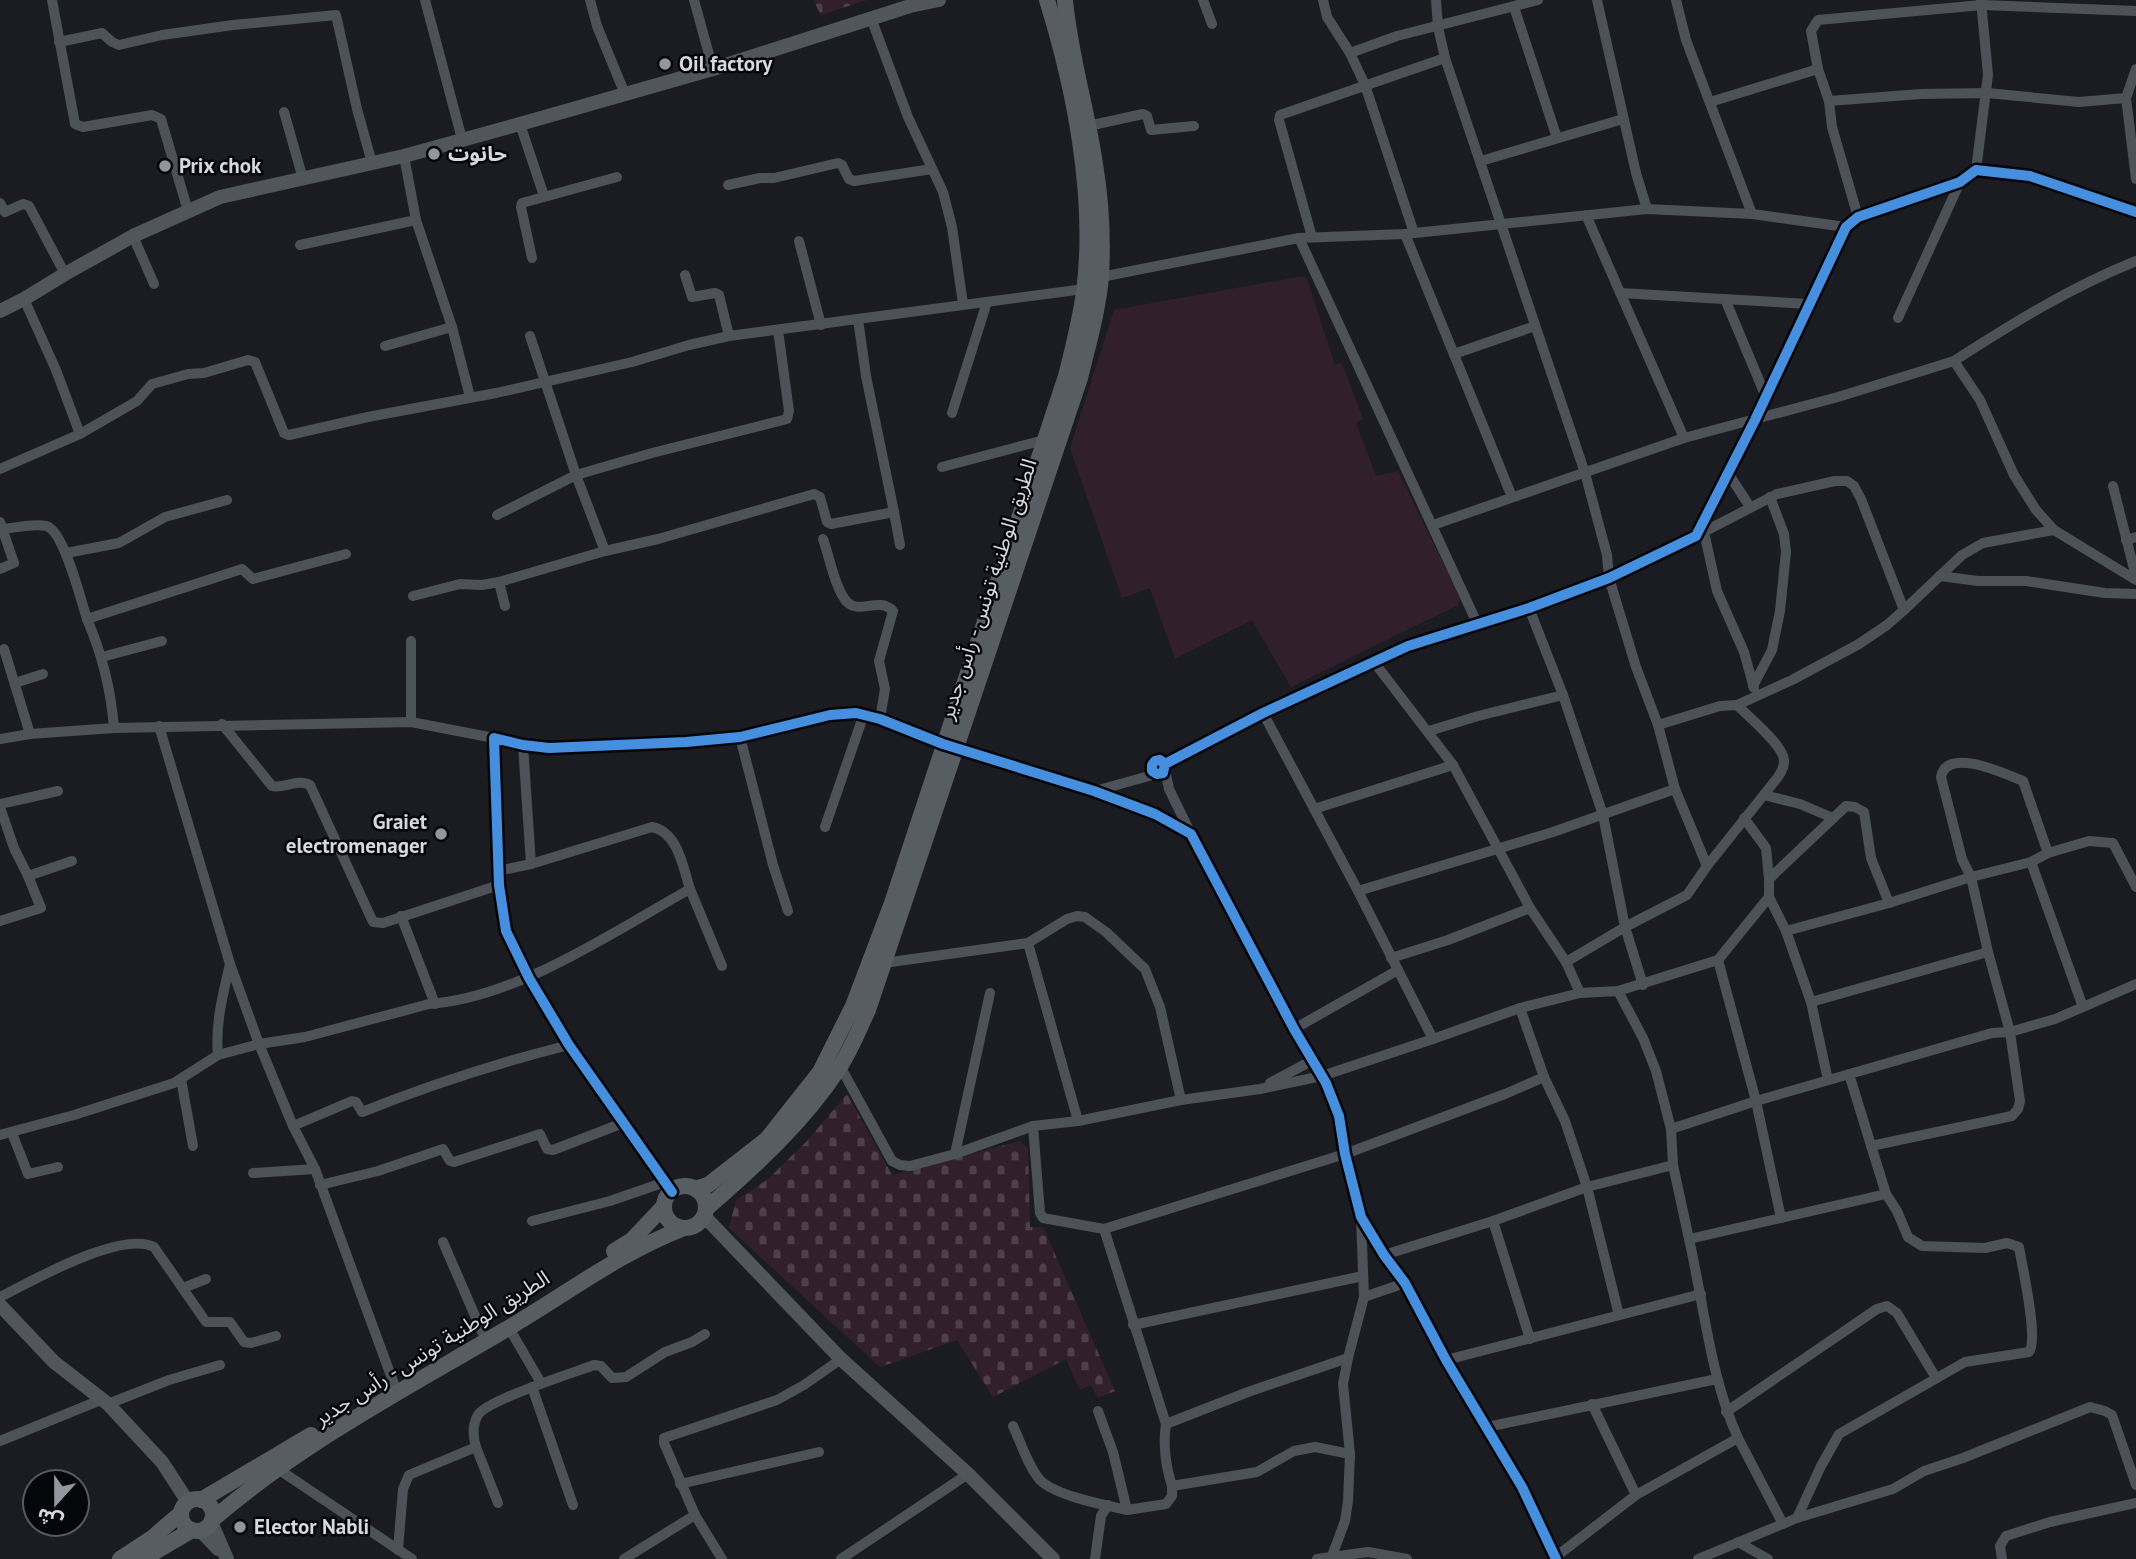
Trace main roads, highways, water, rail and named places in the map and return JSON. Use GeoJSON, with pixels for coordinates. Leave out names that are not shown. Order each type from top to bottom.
{"type":"FeatureCollection","features":[{"type":"Feature","properties":{"kind":"main road","name":"الطريق الوطنية تونس - رأس جدير"},"geometry":{"type":"LineString","coordinates":[[706,1212],[778,1143],[813,1103],[840,1066],[868,1010],[1066,376],[1079,326],[1084,289],[1087,219],[1084,166],[1067,79],[1047,0]]}},
{"type":"Feature","properties":{"kind":"main road","name":"الطريق الوطنية تونس - رأس جدير"},"geometry":{"type":"LineString","coordinates":[[695,1189],[708,1185],[766,1139],[820,1072],[853,1006],[950,746],[1080,378],[1101,277],[1096,167],[1068,28],[1065,0]]}},
{"type":"Feature","properties":{"kind":"main road"},"geometry":{"type":"LineString","coordinates":[[683,1186],[695,1189],[704,1197],[706,1212],[696,1225],[678,1227],[668,1219],[667,1193],[683,1186]]}},
{"type":"Feature","properties":{"kind":"main road","name":"الطريق الوطنية تونس - رأس جدير"},"geometry":{"type":"LineString","coordinates":[[120,1559],[152,1538],[190,1505],[632,1240],[667,1193]]}},
{"type":"Feature","properties":{"kind":"main road","name":"الطريق الوطنية تونس - رأس جدير"},"geometry":{"type":"LineString","coordinates":[[143,1559],[204,1525],[278,1469],[394,1395],[509,1328],[596,1271],[654,1240],[684,1228]]}},
{"type":"Feature","properties":{"kind":"main road"},"geometry":{"type":"LineString","coordinates":[[190,1505],[211,1510],[204,1525],[183,1521],[190,1505]]}},
{"type":"Feature","properties":{"kind":"place","name":"Oil factory"},"geometry":{"type":"Point","coordinates":[665,64]}},
{"type":"Feature","properties":{"kind":"place","name":"حانوت"},"geometry":{"type":"Point","coordinates":[434,154]}},
{"type":"Feature","properties":{"kind":"place","name":"Prix chok"},"geometry":{"type":"Point","coordinates":[165,166]}},
{"type":"Feature","properties":{"kind":"place","name":"Graiet electromenager"},"geometry":{"type":"Point","coordinates":[441,834]}},
{"type":"Feature","properties":{"kind":"place","name":"Elector Nabli"},"geometry":{"type":"Point","coordinates":[240,1527]}}]}
